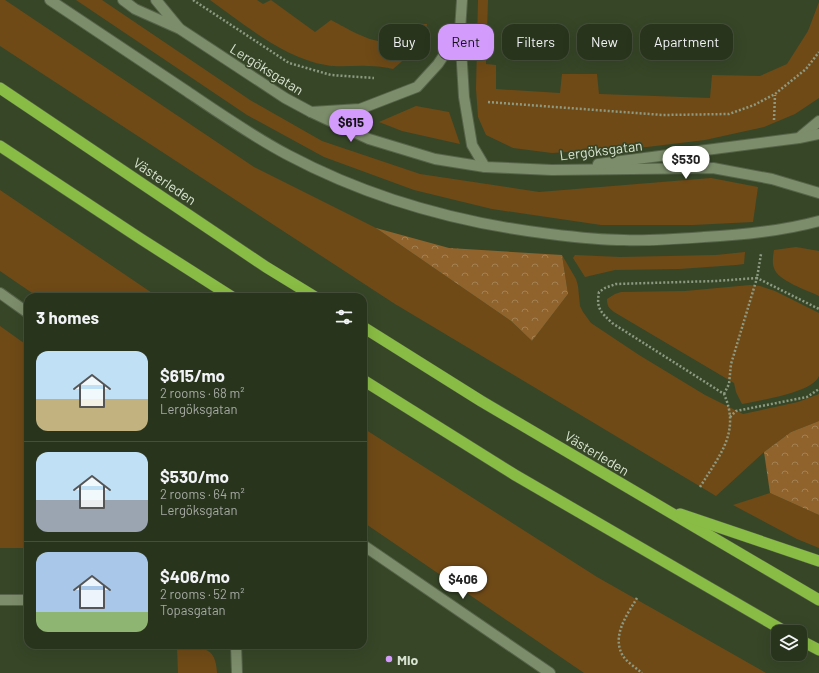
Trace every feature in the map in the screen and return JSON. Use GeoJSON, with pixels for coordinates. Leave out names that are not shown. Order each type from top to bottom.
{"type":"FeatureCollection","features":[{"type":"Feature","properties":{"kind":"highway","name":"Västerleden"},"geometry":{"type":"LineString","coordinates":[[0,88],[266,267],[308,293]]}},
{"type":"Feature","properties":{"kind":"highway"},"geometry":{"type":"LineString","coordinates":[[0,146],[226,293]]}},
{"type":"Feature","properties":{"kind":"highway","name":"Västerleden"},"geometry":{"type":"LineString","coordinates":[[367,330],[481,401],[819,600]]}},
{"type":"Feature","properties":{"kind":"highway"},"geometry":{"type":"LineString","coordinates":[[367,382],[515,475],[774,625]]}},
{"type":"Feature","properties":{"kind":"highway"},"geometry":{"type":"LineString","coordinates":[[657,506],[819,561]]}},
{"type":"Feature","properties":{"kind":"highway"},"geometry":{"type":"LineString","coordinates":[[807,644],[819,650]]}},
{"type":"Feature","properties":{"kind":"street"},"geometry":{"type":"LineString","coordinates":[[50,0],[240,126],[288,155],[346,182],[400,202],[454,217],[509,229],[577,237],[623,240],[675,239],[733,235],[802,226],[819,221]]}},
{"type":"Feature","properties":{"kind":"street","name":"Lergöksgatan"},"geometry":{"type":"LineString","coordinates":[[123,0],[135,9],[180,29],[285,98],[310,112],[369,139],[435,159],[485,167],[552,170],[713,168],[772,179],[819,193]]}},
{"type":"Feature","properties":{"kind":"street","name":"Lergöksgatan"},"geometry":{"type":"LineString","coordinates":[[156,0],[180,29]]}},
{"type":"Feature","properties":{"kind":"street"},"geometry":{"type":"LineString","coordinates":[[460,24],[462,0]]}},
{"type":"Feature","properties":{"kind":"street"},"geometry":{"type":"LineString","coordinates":[[310,112],[360,109],[417,87],[441,60]]}},
{"type":"Feature","properties":{"kind":"street"},"geometry":{"type":"LineString","coordinates":[[462,60],[464,97],[472,145],[485,167]]}},
{"type":"Feature","properties":{"kind":"street"},"geometry":{"type":"LineString","coordinates":[[799,138],[819,121]]}},
{"type":"Feature","properties":{"kind":"street","name":"Lergöksgatan"},"geometry":{"type":"LineString","coordinates":[[552,170],[799,138],[819,134]]}},
{"type":"Feature","properties":{"kind":"street"},"geometry":{"type":"LineString","coordinates":[[0,294],[24,310]]}},
{"type":"Feature","properties":{"kind":"street"},"geometry":{"type":"LineString","coordinates":[[367,548],[550,673]]}},
{"type":"Feature","properties":{"kind":"street"},"geometry":{"type":"LineString","coordinates":[[0,600],[24,600]]}},
{"type":"Feature","properties":{"kind":"street"},"geometry":{"type":"LineString","coordinates":[[236,649],[237,673]]}},
{"type":"Feature","properties":{"kind":"path"},"geometry":{"type":"LineString","coordinates":[[193,0],[289,63],[331,75],[376,78]]}},
{"type":"Feature","properties":{"kind":"path"},"geometry":{"type":"LineString","coordinates":[[464,97],[496,104],[663,116],[729,114],[754,105],[775,94],[806,69],[819,52]]}},
{"type":"Feature","properties":{"kind":"path"},"geometry":{"type":"LineString","coordinates":[[774,141],[775,94]]}},
{"type":"Feature","properties":{"kind":"path"},"geometry":{"type":"LineString","coordinates":[[724,394],[728,384],[731,364],[757,278],[764,231]]}},
{"type":"Feature","properties":{"kind":"path"},"geometry":{"type":"LineString","coordinates":[[700,488],[727,442],[730,429],[730,417],[728,403],[724,394],[612,323],[600,310],[598,300],[599,292],[616,284],[716,281],[757,278],[819,309]]}},
{"type":"Feature","properties":{"kind":"path"},"geometry":{"type":"LineString","coordinates":[[730,417],[736,411],[807,397],[819,389]]}},
{"type":"Feature","properties":{"kind":"path"},"geometry":{"type":"LineString","coordinates":[[637,598],[622,624],[619,636],[620,647],[624,657],[642,673]]}},
{"type":"Feature","properties":{"kind":"shaded area"},"geometry":{"type":"Polygon","coordinates":[[[0,0],[5,0],[254,167],[376,228],[511,321],[532,341],[568,294],[562,255],[576,279],[580,306],[591,323],[639,355],[705,395],[743,414],[798,402],[819,394],[819,421],[791,432],[764,452],[716,496],[395,304],[0,46],[0,0]]]}},
{"type":"Feature","properties":{"kind":"shaded area"},"geometry":{"type":"Polygon","coordinates":[[[76,0],[102,0],[250,100],[322,141],[420,174],[539,192],[711,178],[758,187],[753,222],[693,225],[601,225],[492,209],[414,190],[324,157],[247,115],[76,0]]]}},
{"type":"Feature","properties":{"kind":"shaded area"},"geometry":{"type":"Polygon","coordinates":[[[210,0],[257,0],[263,4],[271,0],[315,32],[331,20],[366,38],[379,41],[379,60],[404,60],[393,69],[375,66],[326,65],[310,61],[280,48],[210,0]]]}},
{"type":"Feature","properties":{"kind":"shaded area"},"geometry":{"type":"Polygon","coordinates":[[[478,0],[488,0],[487,24],[477,24],[478,0]]]}},
{"type":"Feature","properties":{"kind":"shaded area"},"geometry":{"type":"Polygon","coordinates":[[[819,2],[819,98],[795,114],[764,127],[705,140],[647,147],[552,153],[513,148],[486,135],[478,117],[476,89],[477,60],[486,60],[486,64],[496,65],[496,89],[560,93],[562,74],[597,74],[599,94],[710,98],[712,75],[760,76],[787,64],[808,31],[819,2]]]}},
{"type":"Feature","properties":{"kind":"shaded area"},"geometry":{"type":"Polygon","coordinates":[[[416,106],[449,112],[460,144],[402,131],[379,122],[416,106]]]}},
{"type":"Feature","properties":{"kind":"shaded area"},"geometry":{"type":"Polygon","coordinates":[[[0,190],[152,293],[32,293],[0,271],[0,190]]]}},
{"type":"Feature","properties":{"kind":"shaded area"},"geometry":{"type":"Polygon","coordinates":[[[796,247],[819,251],[819,296],[787,281],[777,273],[774,268],[774,250],[796,247]]]}},
{"type":"Feature","properties":{"kind":"shaded area"},"geometry":{"type":"Polygon","coordinates":[[[745,252],[744,264],[679,269],[615,270],[585,277],[573,258],[575,255],[620,257],[716,255],[745,252]]]}},
{"type":"Feature","properties":{"kind":"shaded area"},"geometry":{"type":"Polygon","coordinates":[[[750,285],[760,286],[775,291],[819,313],[819,376],[807,387],[785,395],[742,404],[736,392],[734,383],[614,312],[609,307],[607,301],[607,299],[621,292],[685,291],[750,285]]]}},
{"type":"Feature","properties":{"kind":"shaded area"},"geometry":{"type":"Polygon","coordinates":[[[0,326],[24,343],[24,548],[0,548],[0,326]]]}},
{"type":"Feature","properties":{"kind":"shaded area"},"geometry":{"type":"Polygon","coordinates":[[[367,431],[597,577],[766,673],[584,673],[367,525],[367,431]]]}},
{"type":"Feature","properties":{"kind":"shaded area"},"geometry":{"type":"Polygon","coordinates":[[[770,493],[819,515],[819,548],[797,539],[733,505],[770,493]]]}},
{"type":"Feature","properties":{"kind":"shaded area"},"geometry":{"type":"Polygon","coordinates":[[[177,649],[202,649],[210,652],[214,657],[217,673],[178,673],[177,649]]]}},
{"type":"Feature","properties":{"kind":"green space"},"geometry":{"type":"Polygon","coordinates":[[[376,228],[449,248],[562,255],[568,294],[532,341],[511,321],[376,228]]]}},
{"type":"Feature","properties":{"kind":"green space"},"geometry":{"type":"Polygon","coordinates":[[[819,421],[819,515],[770,493],[764,452],[791,432],[819,421]]]}},
{"type":"Feature","properties":{"kind":"place","name":"Mio"},"geometry":{"type":"Point","coordinates":[389,659]}}]}
